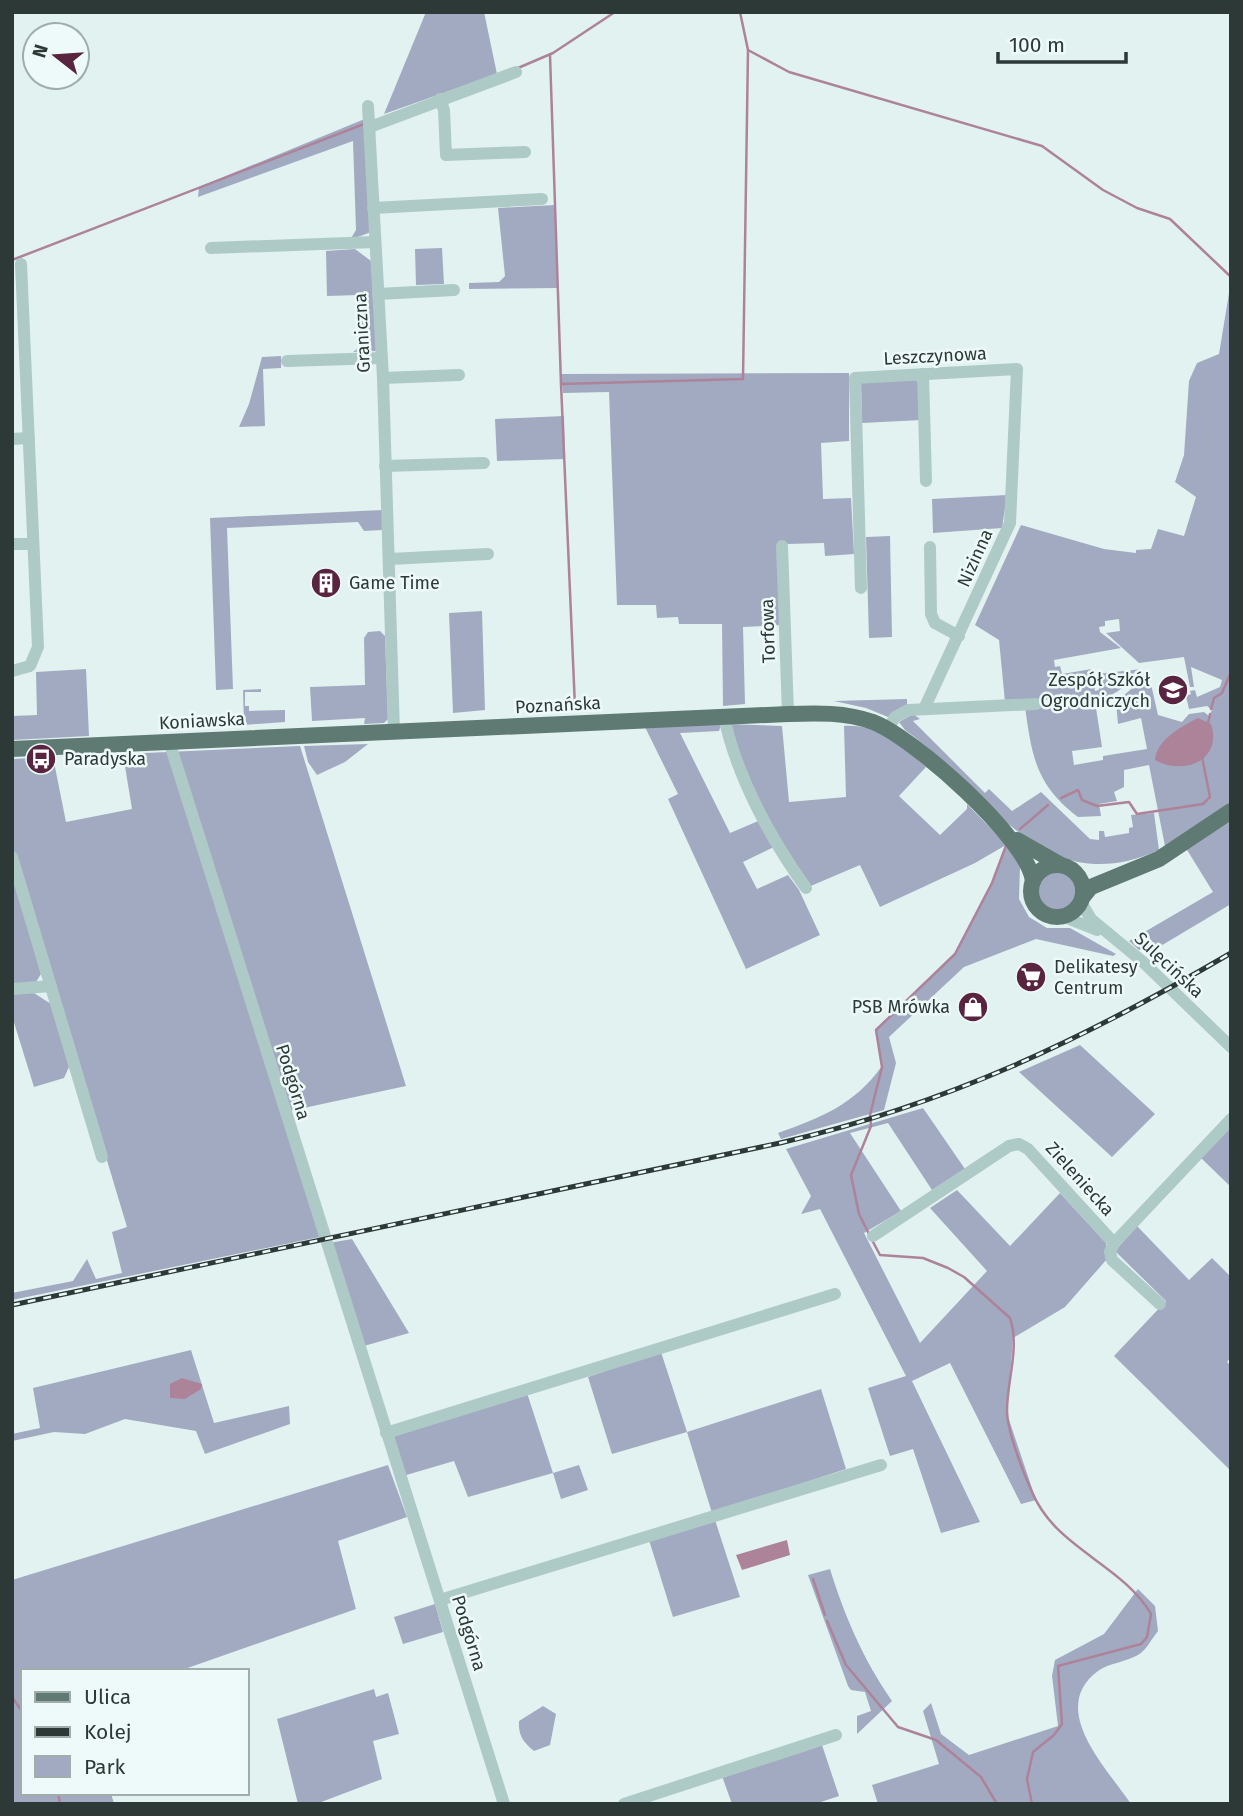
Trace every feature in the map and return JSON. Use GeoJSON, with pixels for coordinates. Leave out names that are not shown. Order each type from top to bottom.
{"type":"FeatureCollection","features":[{"type":"Feature","properties":{"kind":"main road","name":"Poznańska"},"geometry":{"type":"LineString","coordinates":[[394,732],[788,714],[850,716],[888,729],[923,754],[1002,829],[1025,857],[1033,881]]}},
{"type":"Feature","properties":{"kind":"main road","name":"Koniawska"},"geometry":{"type":"LineString","coordinates":[[12,749],[394,732]]}},
{"type":"Feature","properties":{"kind":"main road","name":"Poznańska"},"geometry":{"type":"LineString","coordinates":[[1081,900],[1091,887],[1181,847],[1231,811]]}},
{"type":"Feature","properties":{"kind":"main road","name":"Poznańska"},"geometry":{"type":"LineString","coordinates":[[1002,829],[1040,855],[1070,869],[1098,874],[1140,867]]}},
{"type":"Feature","properties":{"kind":"main road"},"geometry":{"type":"LineString","coordinates":[[1046,867],[1070,869],[1083,885],[1081,900],[1062,916],[1049,915],[1036,906],[1031,895],[1033,881],[1046,867]]}},
{"type":"Feature","properties":{"kind":"street"},"geometry":{"type":"LineString","coordinates":[[370,127],[516,72]]}},
{"type":"Feature","properties":{"kind":"street"},"geometry":{"type":"LineString","coordinates":[[440,99],[444,110],[446,155],[525,152]]}},
{"type":"Feature","properties":{"kind":"street","name":"Graniczna"},"geometry":{"type":"LineString","coordinates":[[368,106],[383,377],[394,732]]}},
{"type":"Feature","properties":{"kind":"street"},"geometry":{"type":"LineString","coordinates":[[373,208],[542,199]]}},
{"type":"Feature","properties":{"kind":"street"},"geometry":{"type":"LineString","coordinates":[[211,248],[375,242]]}},
{"type":"Feature","properties":{"kind":"street"},"geometry":{"type":"LineString","coordinates":[[12,671],[27,668],[38,652],[29,438],[19,367],[21,264]]}},
{"type":"Feature","properties":{"kind":"street"},"geometry":{"type":"LineString","coordinates":[[378,294],[454,290]]}},
{"type":"Feature","properties":{"kind":"street"},"geometry":{"type":"LineString","coordinates":[[287,361],[381,358]]}},
{"type":"Feature","properties":{"kind":"street","name":"Leszczynowa"},"geometry":{"type":"LineString","coordinates":[[861,589],[855,378],[1017,369]]}},
{"type":"Feature","properties":{"kind":"street","name":"Nizinna"},"geometry":{"type":"LineString","coordinates":[[923,709],[1010,523],[1017,369]]}},
{"type":"Feature","properties":{"kind":"street"},"geometry":{"type":"LineString","coordinates":[[923,374],[926,481]]}},
{"type":"Feature","properties":{"kind":"street"},"geometry":{"type":"LineString","coordinates":[[383,377],[459,375]]}},
{"type":"Feature","properties":{"kind":"street"},"geometry":{"type":"LineString","coordinates":[[12,439],[29,438]]}},
{"type":"Feature","properties":{"kind":"street"},"geometry":{"type":"LineString","coordinates":[[385,466],[484,463]]}},
{"type":"Feature","properties":{"kind":"street"},"geometry":{"type":"LineString","coordinates":[[12,544],[33,544]]}},
{"type":"Feature","properties":{"kind":"street","name":"Torfowa"},"geometry":{"type":"LineString","coordinates":[[782,546],[788,714]]}},
{"type":"Feature","properties":{"kind":"street"},"geometry":{"type":"LineString","coordinates":[[930,547],[931,614],[935,623],[959,636]]}},
{"type":"Feature","properties":{"kind":"street"},"geometry":{"type":"LineString","coordinates":[[390,559],[488,554]]}},
{"type":"Feature","properties":{"kind":"street"},"geometry":{"type":"LineString","coordinates":[[888,729],[899,714],[923,709],[1035,704]]}},
{"type":"Feature","properties":{"kind":"street"},"geometry":{"type":"LineString","coordinates":[[724,717],[730,747],[783,856],[806,888]]}},
{"type":"Feature","properties":{"kind":"street","name":"Podgórna"},"geometry":{"type":"LineString","coordinates":[[169,741],[504,1804]]}},
{"type":"Feature","properties":{"kind":"street"},"geometry":{"type":"LineString","coordinates":[[12,857],[102,1157]]}},
{"type":"Feature","properties":{"kind":"street","name":"Sulęcińska"},"geometry":{"type":"LineString","coordinates":[[1081,900],[1091,919],[1143,962],[1231,1048]]}},
{"type":"Feature","properties":{"kind":"street","name":"Sulęcińska"},"geometry":{"type":"LineString","coordinates":[[1062,916],[1112,938]]}},
{"type":"Feature","properties":{"kind":"street"},"geometry":{"type":"LineString","coordinates":[[12,989],[51,986]]}},
{"type":"Feature","properties":{"kind":"street","name":"Zieleniecka"},"geometry":{"type":"LineString","coordinates":[[873,1236],[1009,1146],[1019,1144],[1028,1149],[1114,1243],[1231,1119]]}},
{"type":"Feature","properties":{"kind":"street"},"geometry":{"type":"LineString","coordinates":[[1114,1243],[1110,1252],[1112,1259],[1160,1304]]}},
{"type":"Feature","properties":{"kind":"street"},"geometry":{"type":"LineString","coordinates":[[386,1433],[835,1294]]}},
{"type":"Feature","properties":{"kind":"street"},"geometry":{"type":"LineString","coordinates":[[440,1600],[881,1465]]}},
{"type":"Feature","properties":{"kind":"street"},"geometry":{"type":"LineString","coordinates":[[624,1804],[836,1735]]}},
{"type":"Feature","properties":{"kind":"green space"},"geometry":{"type":"Polygon","coordinates":[[[426,12],[484,12],[497,74],[384,114],[426,12]]]}},
{"type":"Feature","properties":{"kind":"green space"},"geometry":{"type":"Polygon","coordinates":[[[367,118],[371,232],[350,240],[356,230],[353,141],[198,197],[199,187],[367,118]]]}},
{"type":"Feature","properties":{"kind":"green space"},"geometry":{"type":"Polygon","coordinates":[[[555,205],[558,288],[469,289],[469,283],[499,282],[505,276],[498,208],[555,205]]]}},
{"type":"Feature","properties":{"kind":"green space"},"geometry":{"type":"Polygon","coordinates":[[[442,248],[444,284],[416,285],[415,249],[442,248]]]}},
{"type":"Feature","properties":{"kind":"green space"},"geometry":{"type":"Polygon","coordinates":[[[355,249],[371,261],[377,351],[353,352],[361,346],[358,295],[327,296],[326,251],[355,249]]]}},
{"type":"Feature","properties":{"kind":"green space"},"geometry":{"type":"Polygon","coordinates":[[[1231,281],[1231,802],[1165,846],[1149,765],[1124,770],[1124,787],[1114,792],[1117,801],[1099,804],[1101,816],[1078,817],[1053,793],[1038,769],[1025,707],[1100,705],[1101,707],[1096,708],[1102,747],[1072,751],[1074,765],[1103,760],[1103,756],[1147,749],[1141,718],[1118,724],[1116,702],[1137,684],[1150,680],[1158,715],[1182,722],[1189,714],[1204,712],[1209,716],[1212,710],[1207,706],[1189,709],[1186,696],[1191,694],[1190,691],[1195,690],[1197,697],[1220,687],[1222,680],[1191,667],[1194,687],[1190,687],[1184,657],[1139,663],[1106,633],[1120,631],[1119,619],[1105,621],[1105,626],[1099,627],[1100,632],[1121,648],[1054,660],[1055,667],[1060,666],[1062,674],[1092,669],[1095,691],[1099,690],[1097,674],[1142,669],[1142,674],[1108,696],[1005,702],[999,640],[975,625],[1021,525],[1104,549],[1136,553],[1136,550],[1151,549],[1158,529],[1184,536],[1196,497],[1175,482],[1184,455],[1189,381],[1197,363],[1219,354],[1231,281]]]}},
{"type":"Feature","properties":{"kind":"green space"},"geometry":{"type":"Polygon","coordinates":[[[281,356],[281,368],[263,369],[265,426],[239,427],[249,404],[262,357],[281,356]]]}},
{"type":"Feature","properties":{"kind":"green space"},"geometry":{"type":"Polygon","coordinates":[[[849,373],[849,441],[821,443],[823,499],[851,498],[854,554],[825,556],[824,543],[787,544],[781,625],[743,627],[745,704],[723,706],[722,624],[679,624],[678,617],[657,618],[656,605],[617,605],[609,392],[563,393],[561,374],[849,373]]]}},
{"type":"Feature","properties":{"kind":"green space"},"geometry":{"type":"Polygon","coordinates":[[[914,378],[919,383],[921,420],[862,423],[861,381],[914,378]]]}},
{"type":"Feature","properties":{"kind":"green space"},"geometry":{"type":"Polygon","coordinates":[[[564,416],[565,459],[497,461],[495,419],[564,416]]]}},
{"type":"Feature","properties":{"kind":"green space"},"geometry":{"type":"Polygon","coordinates":[[[1007,495],[1002,528],[933,533],[932,499],[1007,495]]]}},
{"type":"Feature","properties":{"kind":"green space"},"geometry":{"type":"Polygon","coordinates":[[[382,510],[382,530],[364,531],[358,522],[227,528],[233,689],[216,690],[210,518],[382,510]]]}},
{"type":"Feature","properties":{"kind":"green space"},"geometry":{"type":"Polygon","coordinates":[[[890,536],[892,637],[869,638],[866,537],[890,536]]]}},
{"type":"Feature","properties":{"kind":"green space"},"geometry":{"type":"Polygon","coordinates":[[[482,611],[485,710],[453,713],[449,613],[482,611]]]}},
{"type":"Feature","properties":{"kind":"green space"},"geometry":{"type":"Polygon","coordinates":[[[380,631],[385,636],[388,719],[384,723],[364,724],[365,718],[312,721],[310,687],[365,685],[364,638],[368,632],[380,631]]]}},
{"type":"Feature","properties":{"kind":"green space"},"geometry":{"type":"Polygon","coordinates":[[[86,669],[89,736],[12,740],[12,716],[37,715],[36,672],[86,669]]]}},
{"type":"Feature","properties":{"kind":"green space"},"geometry":{"type":"Polygon","coordinates":[[[261,689],[261,692],[245,692],[245,706],[249,706],[249,711],[285,710],[285,722],[244,725],[243,690],[261,689]]]}},
{"type":"Feature","properties":{"kind":"green space"},"geometry":{"type":"Polygon","coordinates":[[[907,699],[907,706],[888,717],[866,708],[834,701],[907,699]]]}},
{"type":"Feature","properties":{"kind":"green space"},"geometry":{"type":"Polygon","coordinates":[[[913,714],[920,719],[913,721],[985,793],[989,789],[1012,811],[1041,792],[1090,839],[1099,840],[1099,831],[1104,831],[1105,837],[1129,833],[1129,828],[1133,827],[1131,815],[1154,813],[1159,850],[1117,863],[1081,862],[1048,851],[1019,832],[935,754],[905,730],[899,722],[913,714]]]}},
{"type":"Feature","properties":{"kind":"green space"},"geometry":{"type":"Polygon","coordinates":[[[722,722],[719,731],[680,733],[730,833],[763,819],[774,847],[743,862],[757,889],[788,875],[799,890],[820,935],[746,969],[668,799],[678,794],[644,725],[722,722]]]}},
{"type":"Feature","properties":{"kind":"green space"},"geometry":{"type":"Polygon","coordinates":[[[727,724],[782,726],[789,802],[846,797],[844,726],[868,728],[889,737],[926,767],[899,796],[940,835],[967,809],[967,804],[1006,844],[1020,867],[1019,899],[1029,917],[1047,928],[1070,928],[1116,954],[1113,956],[1036,939],[964,967],[889,1037],[896,1063],[884,1110],[781,1139],[778,1133],[823,1115],[848,1100],[860,1091],[882,1066],[876,1030],[955,954],[992,883],[1006,845],[975,863],[880,907],[860,865],[806,888],[759,801],[727,724]]]}},
{"type":"Feature","properties":{"kind":"green space"},"geometry":{"type":"Polygon","coordinates":[[[368,744],[345,762],[317,775],[308,762],[304,746],[368,744]]]}},
{"type":"Feature","properties":{"kind":"green space"},"geometry":{"type":"Polygon","coordinates":[[[300,746],[406,1086],[285,1112],[320,1237],[12,1300],[12,1293],[73,1281],[87,1259],[96,1279],[122,1273],[112,1232],[127,1227],[12,844],[12,759],[53,757],[66,822],[132,809],[123,754],[300,746]]]}},
{"type":"Feature","properties":{"kind":"green space"},"geometry":{"type":"Polygon","coordinates":[[[1231,811],[1231,904],[1159,947],[1139,950],[1129,941],[1213,892],[1184,845],[1231,811]]]}},
{"type":"Feature","properties":{"kind":"green space"},"geometry":{"type":"Polygon","coordinates":[[[1055,871],[1069,877],[1075,891],[1069,905],[1055,911],[1041,905],[1035,891],[1041,877],[1055,871]]]}},
{"type":"Feature","properties":{"kind":"green space"},"geometry":{"type":"Polygon","coordinates":[[[12,873],[41,974],[36,982],[12,986],[12,873]]]}},
{"type":"Feature","properties":{"kind":"green space"},"geometry":{"type":"Polygon","coordinates":[[[12,993],[34,993],[51,1004],[69,1067],[64,1078],[34,1087],[12,1016],[12,993]]]}},
{"type":"Feature","properties":{"kind":"green space"},"geometry":{"type":"Polygon","coordinates":[[[1080,1045],[1155,1114],[1112,1157],[1019,1072],[1080,1045]]]}},
{"type":"Feature","properties":{"kind":"green space"},"geometry":{"type":"Polygon","coordinates":[[[923,1108],[965,1169],[932,1190],[888,1123],[850,1133],[901,1211],[864,1233],[920,1343],[987,1271],[930,1208],[957,1190],[1010,1246],[1060,1193],[1106,1243],[1107,1259],[1065,1307],[1013,1338],[1007,1414],[1036,1500],[1021,1504],[950,1363],[912,1381],[980,1522],[941,1533],[913,1449],[890,1456],[868,1388],[906,1376],[820,1209],[801,1214],[811,1196],[786,1149],[923,1108]]]}},
{"type":"Feature","properties":{"kind":"green space"},"geometry":{"type":"Polygon","coordinates":[[[1231,1127],[1231,1187],[1201,1158],[1231,1127]]]}},
{"type":"Feature","properties":{"kind":"green space"},"geometry":{"type":"Polygon","coordinates":[[[1137,1226],[1189,1280],[1212,1258],[1231,1277],[1231,1357],[1227,1362],[1231,1366],[1231,1471],[1114,1356],[1166,1301],[1115,1251],[1137,1226]]]}},
{"type":"Feature","properties":{"kind":"green space"},"geometry":{"type":"Polygon","coordinates":[[[352,1239],[409,1333],[364,1346],[329,1243],[352,1239]]]}},
{"type":"Feature","properties":{"kind":"green space"},"geometry":{"type":"Polygon","coordinates":[[[191,1350],[214,1423],[289,1406],[290,1424],[205,1454],[196,1431],[125,1419],[85,1434],[54,1432],[12,1441],[12,1434],[40,1428],[33,1388],[191,1350]]]}},
{"type":"Feature","properties":{"kind":"green space"},"geometry":{"type":"Polygon","coordinates":[[[661,1352],[687,1432],[612,1454],[588,1377],[661,1352]]]}},
{"type":"Feature","properties":{"kind":"green space"},"geometry":{"type":"Polygon","coordinates":[[[821,1389],[846,1469],[712,1513],[687,1432],[821,1389]]]}},
{"type":"Feature","properties":{"kind":"green space"},"geometry":{"type":"Polygon","coordinates":[[[527,1393],[553,1473],[468,1497],[454,1461],[403,1476],[390,1435],[527,1393]]]}},
{"type":"Feature","properties":{"kind":"green space"},"geometry":{"type":"Polygon","coordinates":[[[388,1465],[407,1517],[338,1541],[356,1609],[185,1669],[21,1669],[21,1795],[112,1795],[114,1804],[12,1804],[12,1580],[388,1465]]]}},
{"type":"Feature","properties":{"kind":"green space"},"geometry":{"type":"Polygon","coordinates":[[[579,1465],[588,1490],[561,1499],[553,1473],[579,1465]]]}},
{"type":"Feature","properties":{"kind":"green space"},"geometry":{"type":"Polygon","coordinates":[[[715,1520],[740,1597],[673,1617],[649,1540],[715,1520]]]}},
{"type":"Feature","properties":{"kind":"green space"},"geometry":{"type":"Polygon","coordinates":[[[830,1569],[856,1637],[892,1701],[857,1734],[857,1716],[871,1711],[865,1692],[851,1690],[848,1686],[808,1575],[830,1569]]]}},
{"type":"Feature","properties":{"kind":"green space"},"geometry":{"type":"Polygon","coordinates":[[[1138,1589],[1155,1606],[1158,1631],[1141,1653],[1098,1671],[1084,1686],[1078,1703],[1086,1738],[1131,1804],[878,1804],[872,1785],[939,1764],[923,1711],[931,1703],[941,1734],[969,1755],[1058,1726],[1052,1676],[1055,1660],[1104,1634],[1138,1589]]]}},
{"type":"Feature","properties":{"kind":"green space"},"geometry":{"type":"Polygon","coordinates":[[[435,1604],[443,1632],[403,1644],[394,1617],[435,1604]]]}},
{"type":"Feature","properties":{"kind":"green space"},"geometry":{"type":"Polygon","coordinates":[[[374,1689],[376,1697],[388,1693],[399,1734],[373,1741],[382,1779],[316,1804],[298,1804],[277,1719],[374,1689]]]}},
{"type":"Feature","properties":{"kind":"green space"},"geometry":{"type":"Polygon","coordinates":[[[543,1706],[556,1714],[550,1745],[534,1751],[522,1738],[519,1721],[543,1706]]]}},
{"type":"Feature","properties":{"kind":"green space"},"geometry":{"type":"Polygon","coordinates":[[[822,1745],[839,1796],[815,1804],[732,1804],[722,1776],[822,1745]]]}},
{"type":"Feature","properties":{"kind":"shaded area"},"geometry":{"type":"Polygon","coordinates":[[[1198,718],[1211,724],[1213,737],[1206,756],[1198,762],[1177,766],[1155,760],[1156,753],[1165,740],[1198,718]]]}},
{"type":"Feature","properties":{"kind":"shaded area"},"geometry":{"type":"Polygon","coordinates":[[[182,1378],[202,1384],[201,1389],[185,1399],[170,1398],[170,1384],[182,1378]]]}},
{"type":"Feature","properties":{"kind":"shaded area"},"geometry":{"type":"Polygon","coordinates":[[[787,1540],[790,1555],[742,1570],[736,1555],[787,1540]]]}},
{"type":"Feature","properties":{"kind":"waterway"},"geometry":{"type":"LineString","coordinates":[[518,68],[553,53],[615,12]]}},
{"type":"Feature","properties":{"kind":"waterway"},"geometry":{"type":"LineString","coordinates":[[575,707],[561,384],[743,379],[748,50],[740,12]]}},
{"type":"Feature","properties":{"kind":"waterway"},"geometry":{"type":"LineString","coordinates":[[748,50],[789,72],[1042,146],[1103,190],[1137,208],[1170,219],[1231,277]]}},
{"type":"Feature","properties":{"kind":"waterway"},"geometry":{"type":"LineString","coordinates":[[550,55],[561,384]]}},
{"type":"Feature","properties":{"kind":"waterway"},"geometry":{"type":"LineString","coordinates":[[12,260],[364,124]]}},
{"type":"Feature","properties":{"kind":"waterway"},"geometry":{"type":"LineString","coordinates":[[1211,709],[1214,698],[1222,693],[1231,672]]}},
{"type":"Feature","properties":{"kind":"waterway"},"geometry":{"type":"LineString","coordinates":[[1208,723],[1210,714]]}},
{"type":"Feature","properties":{"kind":"waterway"},"geometry":{"type":"LineString","coordinates":[[1061,798],[1078,790],[1082,800],[1097,806],[1129,802],[1137,814],[1203,804],[1210,797],[1202,757]]}},
{"type":"Feature","properties":{"kind":"waterway"},"geometry":{"type":"LineString","coordinates":[[1020,829],[1048,805]]}},
{"type":"Feature","properties":{"kind":"waterway"},"geometry":{"type":"LineString","coordinates":[[869,1234],[859,1214],[851,1175],[871,1126],[870,1115],[882,1067],[876,1030],[955,954],[992,883],[1007,843]]}},
{"type":"Feature","properties":{"kind":"waterway"},"geometry":{"type":"LineString","coordinates":[[872,1240],[880,1255],[923,1258],[964,1277],[1010,1318],[1014,1341],[1008,1419],[1016,1451],[1032,1492],[1043,1512],[1057,1528],[1124,1582],[1151,1614],[1147,1637],[1141,1644],[1058,1666],[1062,1724],[1054,1735],[1033,1752],[1027,1779],[1032,1804]]}},
{"type":"Feature","properties":{"kind":"waterway"},"geometry":{"type":"LineString","coordinates":[[813,1579],[825,1615]]}},
{"type":"Feature","properties":{"kind":"waterway"},"geometry":{"type":"LineString","coordinates":[[827,1621],[846,1665],[898,1727],[936,1740],[981,1777],[997,1804]]}},
{"type":"Feature","properties":{"kind":"waterway"},"geometry":{"type":"LineString","coordinates":[[12,1697],[21,1710]]}},
{"type":"Feature","properties":{"kind":"waterway"},"geometry":{"type":"LineString","coordinates":[[58,1795],[60,1804]]}},
{"type":"Feature","properties":{"kind":"railway"},"geometry":{"type":"LineString","coordinates":[[12,1305],[780,1143],[842,1127],[957,1089],[1013,1066],[1121,1014],[1231,953]]}},
{"type":"Feature","properties":{"kind":"place","name":"Game Time"},"geometry":{"type":"Point","coordinates":[326,583]}},
{"type":"Feature","properties":{"kind":"place","name":"Zespół Szkół Ogrodniczych"},"geometry":{"type":"Point","coordinates":[1173,690]}},
{"type":"Feature","properties":{"kind":"place","name":"Paradyska"},"geometry":{"type":"Point","coordinates":[41,759]}},
{"type":"Feature","properties":{"kind":"place","name":"Delikatesy Centrum"},"geometry":{"type":"Point","coordinates":[1031,977]}},
{"type":"Feature","properties":{"kind":"place","name":"PSB Mrówka"},"geometry":{"type":"Point","coordinates":[973,1007]}}]}
